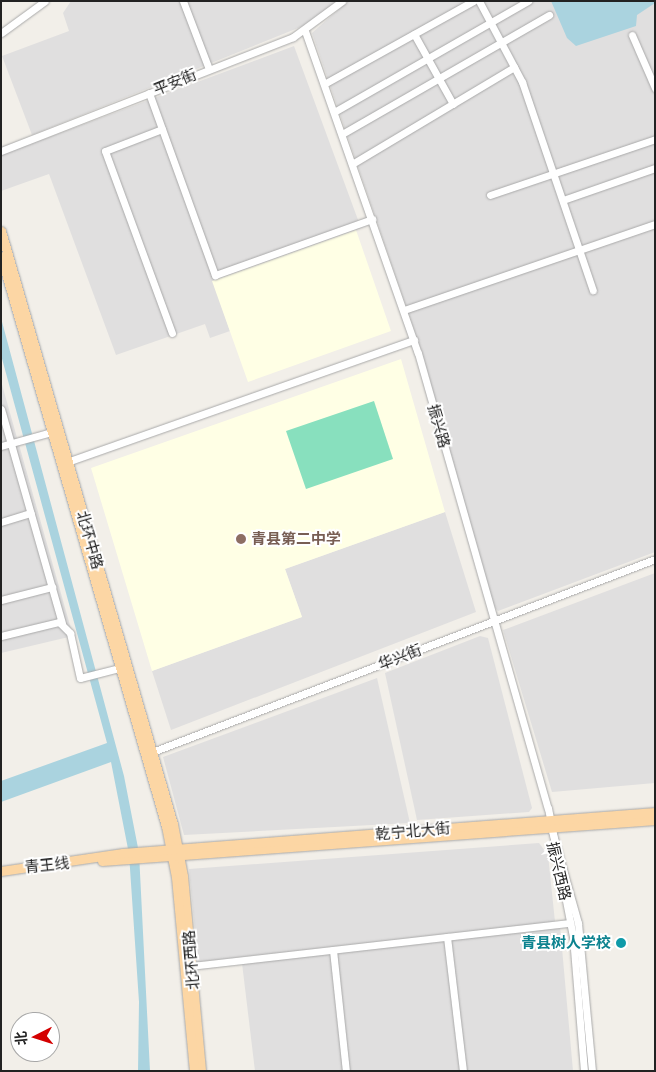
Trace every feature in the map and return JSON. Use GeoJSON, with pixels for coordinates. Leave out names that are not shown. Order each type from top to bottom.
{"type":"FeatureCollection","features":[{"type":"Feature","properties":{"kind":"main road","name":"北环中路"},"geometry":{"type":"LineString","coordinates":[[1,231],[68,462],[176,854]]}},
{"type":"Feature","properties":{"kind":"main road","name":"北环中路"},"geometry":{"type":"LineString","coordinates":[[1,256],[119,668],[148,753]]}},
{"type":"Feature","properties":{"kind":"main road","name":"乾宁北大街"},"geometry":{"type":"LineString","coordinates":[[123,857],[551,824],[655,812]]}},
{"type":"Feature","properties":{"kind":"main road","name":"乾宁北大街"},"geometry":{"type":"LineString","coordinates":[[551,824],[655,820]]}},
{"type":"Feature","properties":{"kind":"main road","name":"北环西路"},"geometry":{"type":"LineString","coordinates":[[176,854],[191,966],[201,1071]]}},
{"type":"Feature","properties":{"kind":"main road","name":"北环西路"},"geometry":{"type":"LineString","coordinates":[[176,854],[194,1071]]}},
{"type":"Feature","properties":{"kind":"main road","name":"青王线"},"geometry":{"type":"LineString","coordinates":[[1,871],[123,857]]}},
{"type":"Feature","properties":{"kind":"street"},"geometry":{"type":"LineString","coordinates":[[1,33],[45,1]]}},
{"type":"Feature","properties":{"kind":"street"},"geometry":{"type":"LineString","coordinates":[[183,1],[209,69]]}},
{"type":"Feature","properties":{"kind":"street","name":"平安街"},"geometry":{"type":"LineString","coordinates":[[1,151],[305,31],[342,1]]}},
{"type":"Feature","properties":{"kind":"street"},"geometry":{"type":"LineString","coordinates":[[324,84],[473,1]]}},
{"type":"Feature","properties":{"kind":"street"},"geometry":{"type":"LineString","coordinates":[[479,1],[514,67],[554,174],[593,290]]}},
{"type":"Feature","properties":{"kind":"street"},"geometry":{"type":"LineString","coordinates":[[334,112],[528,1]]}},
{"type":"Feature","properties":{"kind":"street"},"geometry":{"type":"LineString","coordinates":[[342,134],[549,15]]}},
{"type":"Feature","properties":{"kind":"street","name":"振兴路"},"geometry":{"type":"LineString","coordinates":[[305,31],[414,340],[551,824]]}},
{"type":"Feature","properties":{"kind":"street"},"geometry":{"type":"LineString","coordinates":[[414,34],[453,104]]}},
{"type":"Feature","properties":{"kind":"street"},"geometry":{"type":"LineString","coordinates":[[632,35],[655,88]]}},
{"type":"Feature","properties":{"kind":"street"},"geometry":{"type":"LineString","coordinates":[[352,164],[514,67]]}},
{"type":"Feature","properties":{"kind":"street"},"geometry":{"type":"LineString","coordinates":[[149,93],[215,274],[372,219]]}},
{"type":"Feature","properties":{"kind":"street"},"geometry":{"type":"LineString","coordinates":[[162,129],[105,151],[172,333]]}},
{"type":"Feature","properties":{"kind":"street"},"geometry":{"type":"LineString","coordinates":[[490,195],[655,139]]}},
{"type":"Feature","properties":{"kind":"street"},"geometry":{"type":"LineString","coordinates":[[562,200],[655,168]]}},
{"type":"Feature","properties":{"kind":"street"},"geometry":{"type":"LineString","coordinates":[[404,310],[655,224]]}},
{"type":"Feature","properties":{"kind":"street"},"geometry":{"type":"LineString","coordinates":[[68,462],[414,340]]}},
{"type":"Feature","properties":{"kind":"street"},"geometry":{"type":"LineString","coordinates":[[1,409],[62,623],[70,633],[80,678],[119,668]]}},
{"type":"Feature","properties":{"kind":"street"},"geometry":{"type":"LineString","coordinates":[[1,446],[51,432]]}},
{"type":"Feature","properties":{"kind":"street"},"geometry":{"type":"LineString","coordinates":[[1,522],[31,513]]}},
{"type":"Feature","properties":{"kind":"street","name":"华兴街"},"geometry":{"type":"LineString","coordinates":[[148,753],[655,559]]}},
{"type":"Feature","properties":{"kind":"street"},"geometry":{"type":"LineString","coordinates":[[1,600],[52,587]]}},
{"type":"Feature","properties":{"kind":"street"},"geometry":{"type":"LineString","coordinates":[[1,636],[62,623]]}},
{"type":"Feature","properties":{"kind":"street","name":"振兴西路"},"geometry":{"type":"LineString","coordinates":[[551,824],[571,923],[584,1071]]}},
{"type":"Feature","properties":{"kind":"street","name":"振兴西路"},"geometry":{"type":"LineString","coordinates":[[551,824],[560,845],[578,923],[592,1071]]}},
{"type":"Feature","properties":{"kind":"street"},"geometry":{"type":"LineString","coordinates":[[191,966],[571,923]]}},
{"type":"Feature","properties":{"kind":"street"},"geometry":{"type":"LineString","coordinates":[[447,937],[463,1071]]}},
{"type":"Feature","properties":{"kind":"street"},"geometry":{"type":"LineString","coordinates":[[333,950],[346,1071]]}},
{"type":"Feature","properties":{"kind":"shaded area"},"geometry":{"type":"Polygon","coordinates":[[[71,1],[337,1],[303,26],[32,135],[2,56],[69,31],[63,13],[71,1]]]}},
{"type":"Feature","properties":{"kind":"shaded area"},"geometry":{"type":"Polygon","coordinates":[[[348,1],[655,1],[655,552],[498,611],[494,607],[422,353],[312,33],[348,1]]]}},
{"type":"Feature","properties":{"kind":"shaded area"},"geometry":{"type":"Polygon","coordinates":[[[294,46],[361,228],[213,281],[230,331],[210,338],[205,324],[116,355],[49,174],[1,191],[1,155],[294,46]]]}},
{"type":"Feature","properties":{"kind":"shaded area"},"geometry":{"type":"Polygon","coordinates":[[[356,230],[391,331],[248,382],[212,281],[356,230]]]}},
{"type":"Feature","properties":{"kind":"shaded area","name":"青县第二中学"},"geometry":{"type":"Polygon","coordinates":[[[401,359],[445,512],[285,569],[302,617],[152,671],[91,468],[401,359]]]}},
{"type":"Feature","properties":{"kind":"shaded area"},"geometry":{"type":"Polygon","coordinates":[[[1,381],[73,636],[1,653],[1,381]]]}},
{"type":"Feature","properties":{"kind":"shaded area"},"geometry":{"type":"Polygon","coordinates":[[[445,512],[476,612],[171,730],[152,671],[302,617],[285,569],[445,512]]]}},
{"type":"Feature","properties":{"kind":"shaded area"},"geometry":{"type":"Polygon","coordinates":[[[655,573],[655,783],[552,792],[503,630],[655,573]]]}},
{"type":"Feature","properties":{"kind":"shaded area"},"geometry":{"type":"Polygon","coordinates":[[[480,636],[488,638],[532,808],[529,812],[417,820],[385,673],[480,636]]]}},
{"type":"Feature","properties":{"kind":"shaded area"},"geometry":{"type":"Polygon","coordinates":[[[377,678],[410,823],[184,835],[163,757],[377,678]]]}},
{"type":"Feature","properties":{"kind":"shaded area"},"geometry":{"type":"Polygon","coordinates":[[[539,843],[548,855],[555,922],[198,962],[189,869],[539,843]]]}},
{"type":"Feature","properties":{"kind":"shaded area"},"geometry":{"type":"Polygon","coordinates":[[[560,926],[573,1071],[255,1071],[242,963],[560,926]]]}},
{"type":"Feature","properties":{"kind":"green space"},"geometry":{"type":"Polygon","coordinates":[[[374,401],[393,459],[306,489],[286,431],[374,401]]]}},
{"type":"Feature","properties":{"kind":"water"},"geometry":{"type":"Polygon","coordinates":[[[551,1],[655,1],[655,3],[637,15],[636,26],[576,46],[567,38],[551,1]]]}},
{"type":"Feature","properties":{"kind":"water"},"geometry":{"type":"Polygon","coordinates":[[[1,318],[124,776],[139,853],[150,1071],[138,1071],[139,1002],[129,854],[111,762],[1,802],[1,781],[107,743],[1,355],[1,318]]]}},
{"type":"Feature","properties":{"kind":"place","name":"青县第二中学"},"geometry":{"type":"Point","coordinates":[241,539]}},
{"type":"Feature","properties":{"kind":"place","name":"青县树人学校"},"geometry":{"type":"Point","coordinates":[621,943]}}]}
